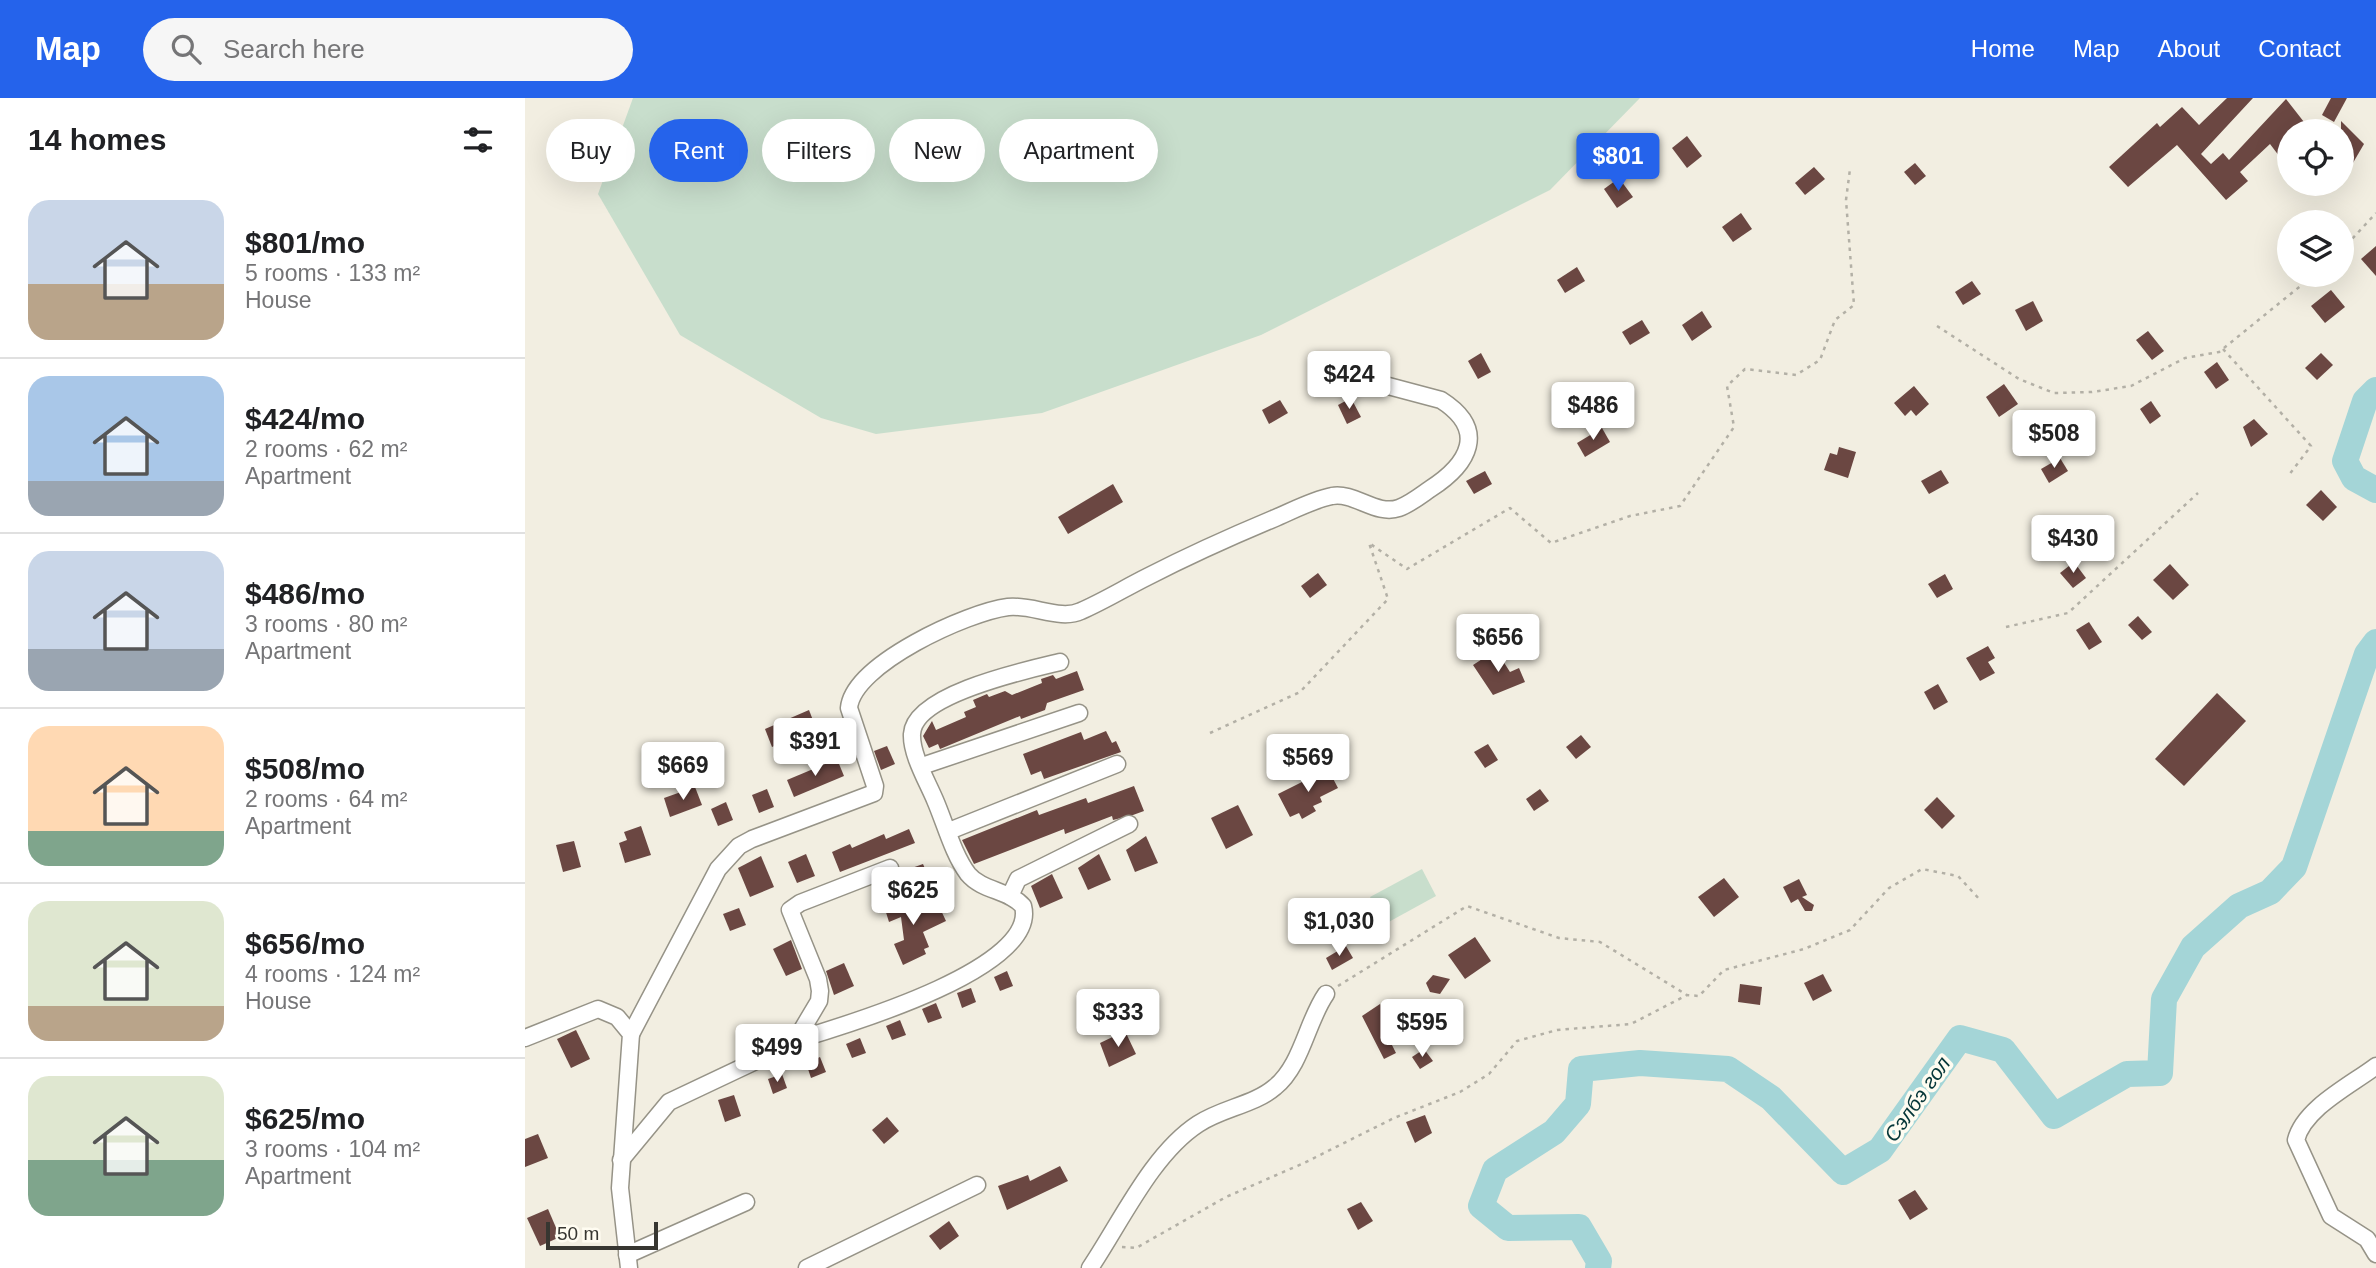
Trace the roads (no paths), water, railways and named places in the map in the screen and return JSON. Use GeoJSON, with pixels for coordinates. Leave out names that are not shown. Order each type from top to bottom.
{"type":"FeatureCollection","features":[{"type":"Feature","properties":{"kind":"street"},"geometry":{"type":"LineString","coordinates":[[746,1202],[628,1262],[620,1188],[631,1034],[718,869],[728,857],[753,839],[873,793],[875,786],[849,708],[850,697],[857,687],[882,665],[938,631],[993,611],[1026,607],[1073,615],[1226,539],[1325,498],[1347,496],[1384,509],[1398,508],[1441,482],[1462,461],[1470,440],[1467,426],[1452,408],[1441,400],[1362,379]]}},
{"type":"Feature","properties":{"kind":"street"},"geometry":{"type":"LineString","coordinates":[[621,1160],[669,1102],[753,1064],[790,1042],[931,992],[1000,954],[1023,927],[1023,906],[1010,896],[991,890],[971,877],[922,766],[913,744],[912,733],[915,721],[935,704],[995,679],[1060,662]]}},
{"type":"Feature","properties":{"kind":"street"},"geometry":{"type":"LineString","coordinates":[[922,766],[1079,713]]}},
{"type":"Feature","properties":{"kind":"street"},"geometry":{"type":"LineString","coordinates":[[949,831],[1117,764]]}},
{"type":"Feature","properties":{"kind":"street"},"geometry":{"type":"LineString","coordinates":[[1010,896],[1018,879],[1129,824]]}},
{"type":"Feature","properties":{"kind":"street"},"geometry":{"type":"LineString","coordinates":[[790,1042],[800,1032],[819,1001],[820,991],[818,979],[790,910],[800,903],[890,868]]}},
{"type":"Feature","properties":{"kind":"street"},"geometry":{"type":"LineString","coordinates":[[1090,1268],[1162,1156],[1198,1123],[1276,1087],[1293,1063],[1316,1008],[1326,994]]}},
{"type":"Feature","properties":{"kind":"street"},"geometry":{"type":"LineString","coordinates":[[525,1038],[599,1009],[617,1017],[631,1034]]}},
{"type":"Feature","properties":{"kind":"street"},"geometry":{"type":"LineString","coordinates":[[2376,1066],[2326,1102],[2299,1128],[2297,1140],[2331,1216],[2367,1239],[2376,1254]]}},
{"type":"Feature","properties":{"kind":"street"},"geometry":{"type":"LineString","coordinates":[[807,1268],[977,1185]]}},
{"type":"Feature","properties":{"kind":"waterway","name":"Сэлбэ гол"},"geometry":{"type":"LineString","coordinates":[[2376,390],[2365,401],[2345,461],[2354,478],[2376,490]]}},
{"type":"Feature","properties":{"kind":"waterway","name":"Сэлбэ гол"},"geometry":{"type":"LineString","coordinates":[[1598,1268],[1599,1261],[1579,1227],[1508,1228],[1481,1206],[1495,1170],[1554,1132],[1578,1104],[1581,1069],[1640,1063],[1728,1069],[1771,1098],[1843,1172],[1880,1150],[1960,1038],[2003,1050],[2054,1116],[2127,1074],[2160,1073],[2164,999],[2193,947],[2239,906],[2270,892],[2294,867],[2367,654],[2376,642]]}}]}
